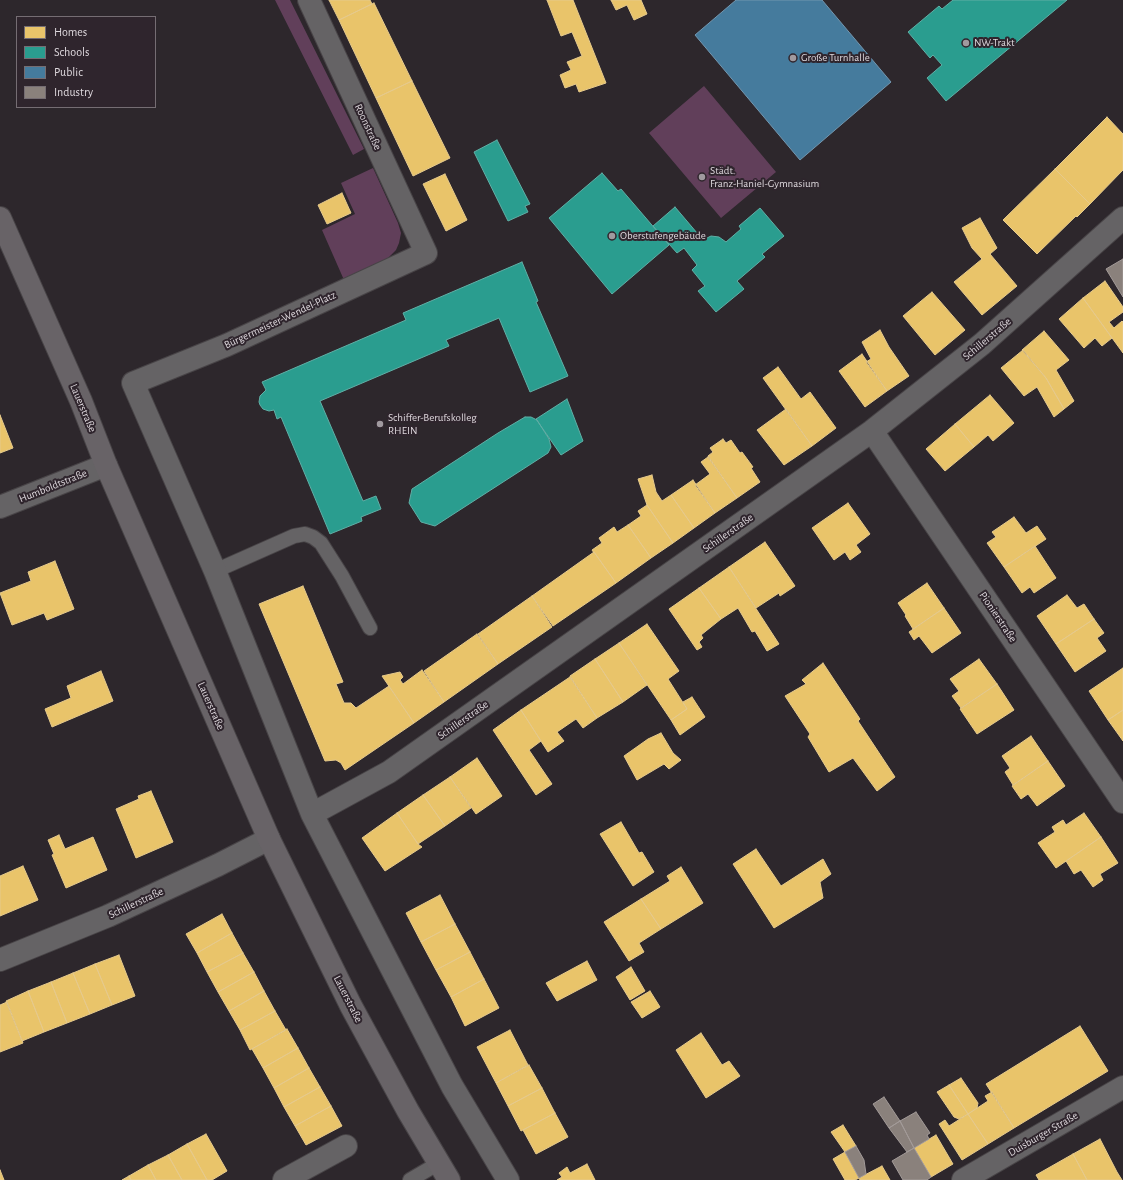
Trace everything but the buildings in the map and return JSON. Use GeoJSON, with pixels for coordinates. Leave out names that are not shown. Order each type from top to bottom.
{"type":"FeatureCollection","features":[{"type":"Feature","properties":{"kind":"main road","name":"Lauerstraße"},"geometry":{"type":"LineString","coordinates":[[0,218],[81,401],[106,465],[269,839],[352,1006],[442,1174]]}},
{"type":"Feature","properties":{"kind":"street","name":"Roonstraße"},"geometry":{"type":"LineString","coordinates":[[309,0],[426,253]]}},
{"type":"Feature","properties":{"kind":"street","name":"Schillerstraße"},"geometry":{"type":"LineString","coordinates":[[312,814],[389,772],[872,431],[982,344],[1122,221]]}},
{"type":"Feature","properties":{"kind":"street","name":"Bürgermeister-Wendel-Platz"},"geometry":{"type":"LineString","coordinates":[[215,571],[133,383],[227,345],[426,253]]}},
{"type":"Feature","properties":{"kind":"street","name":"Pionierstraße"},"geometry":{"type":"LineString","coordinates":[[872,431],[1123,802]]}},
{"type":"Feature","properties":{"kind":"street","name":"Humboldtstraße"},"geometry":{"type":"LineString","coordinates":[[0,507],[106,465]]}},
{"type":"Feature","properties":{"kind":"street"},"geometry":{"type":"LineString","coordinates":[[215,571],[312,814],[449,1079],[508,1180]]}},
{"type":"Feature","properties":{"kind":"street","name":"Schillerstraße"},"geometry":{"type":"LineString","coordinates":[[0,960],[108,916],[218,865],[269,839]]}},
{"type":"Feature","properties":{"kind":"street","name":"Duisburger Straße"},"geometry":{"type":"LineString","coordinates":[[963,1180],[1123,1087]]}},
{"type":"Feature","properties":{"kind":"street"},"geometry":{"type":"LineString","coordinates":[[284,1180],[346,1146]]}},
{"type":"Feature","properties":{"kind":"lane"},"geometry":{"type":"LineString","coordinates":[[215,571],[294,536],[305,534],[321,543],[342,576],[370,628]]}},
{"type":"Feature","properties":{"kind":"lane"},"geometry":{"type":"LineString","coordinates":[[410,1180],[442,1174]]}},
{"type":"Feature","properties":{"kind":"shaded area"},"geometry":{"type":"Polygon","coordinates":[[[275,0],[290,0],[364,149],[353,155],[275,0]]]}},
{"type":"Feature","properties":{"kind":"shaded area"},"geometry":{"type":"Polygon","coordinates":[[[704,86],[776,172],[721,218],[649,133],[704,86]]]}},
{"type":"Feature","properties":{"kind":"shaded area"},"geometry":{"type":"Polygon","coordinates":[[[373,168],[398,223],[401,233],[399,243],[396,250],[386,260],[344,280],[322,230],[355,214],[341,183],[373,168]]]}},
{"type":"Feature","properties":{"kind":"place","name":"NW-Trakt"},"geometry":{"type":"Point","coordinates":[966,43]}},
{"type":"Feature","properties":{"kind":"place","name":"Große Turnhalle"},"geometry":{"type":"Point","coordinates":[793,58]}},
{"type":"Feature","properties":{"kind":"place","name":"Städt. Franz-Haniel-Gymnasium"},"geometry":{"type":"Point","coordinates":[702,177]}},
{"type":"Feature","properties":{"kind":"place","name":"Oberstufengebäude"},"geometry":{"type":"Point","coordinates":[612,236]}},
{"type":"Feature","properties":{"kind":"place","name":"Schiffer-Berufskolleg RHEIN"},"geometry":{"type":"Point","coordinates":[380,424]}}]}
